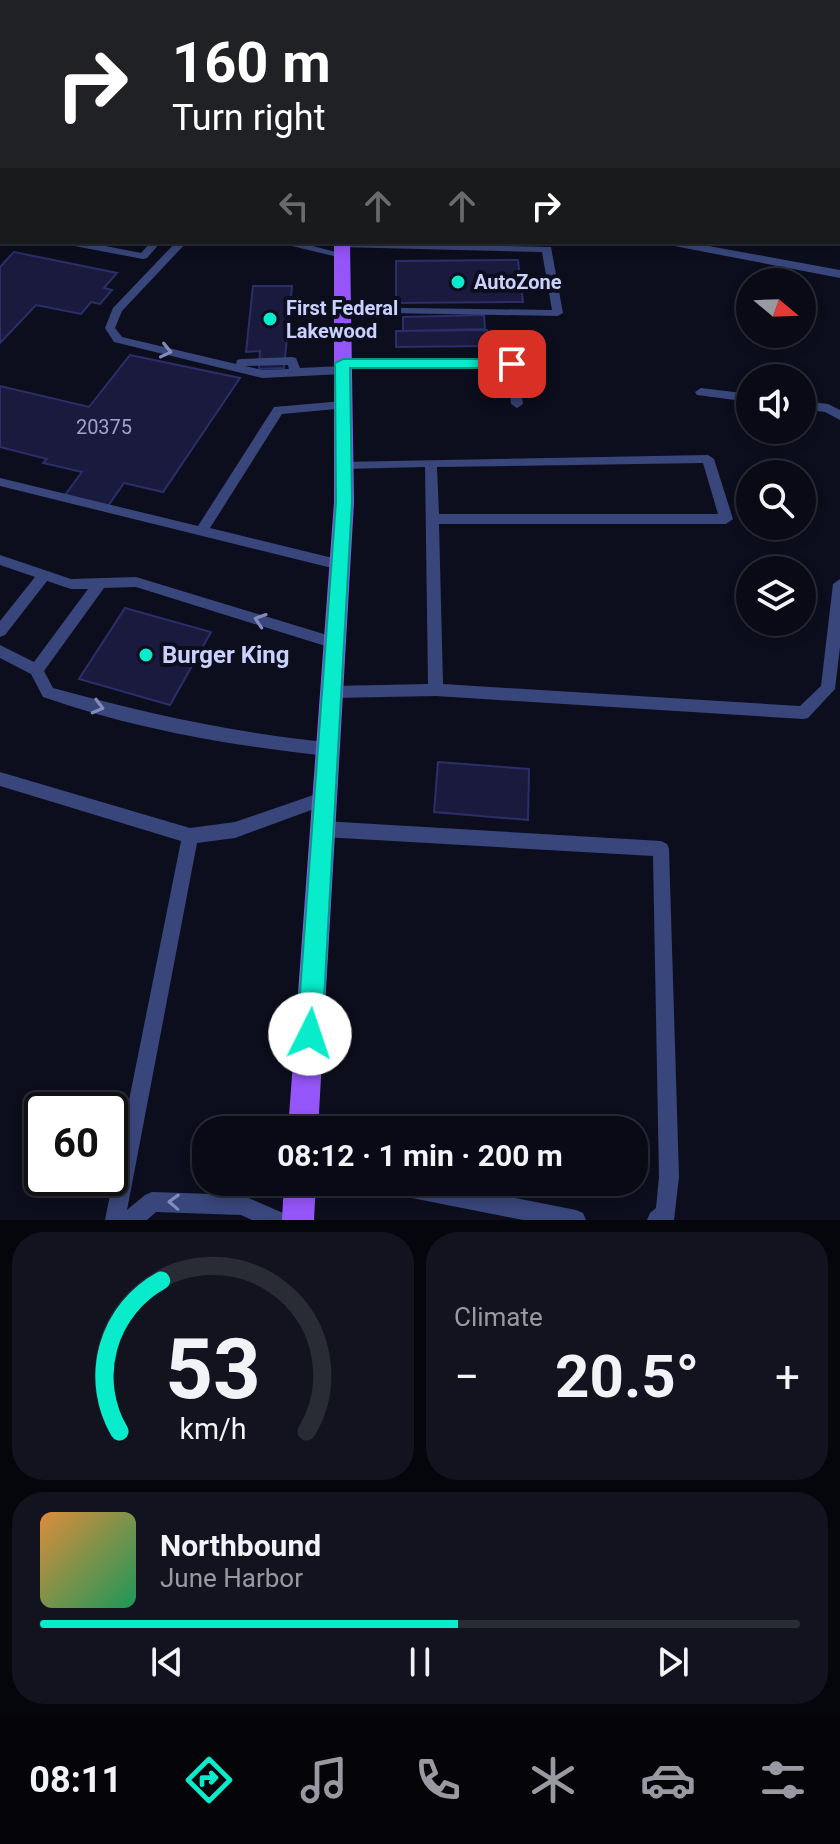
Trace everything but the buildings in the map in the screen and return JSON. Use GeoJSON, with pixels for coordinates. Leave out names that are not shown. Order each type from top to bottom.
{"type":"FeatureCollection","features":[{"type":"Feature","properties":{"kind":"main road"},"geometry":{"type":"LineString","coordinates":[[304,1116],[340,565],[344,465],[342,247]]}},
{"type":"Feature","properties":{"kind":"main road"},"geometry":{"type":"LineString","coordinates":[[298,1220],[299,1196]]}},
{"type":"Feature","properties":{"kind":"street"},"geometry":{"type":"LineString","coordinates":[[305,244],[342,247]]}},
{"type":"Feature","properties":{"kind":"street"},"geometry":{"type":"LineString","coordinates":[[680,244],[840,274]]}},
{"type":"Feature","properties":{"kind":"lane"},"geometry":{"type":"LineString","coordinates":[[80,244],[143,256],[154,244]]}},
{"type":"Feature","properties":{"kind":"lane"},"geometry":{"type":"LineString","coordinates":[[180,244],[115,315],[110,328],[118,340],[224,364],[292,361],[296,372],[343,367],[512,364],[517,404]]}},
{"type":"Feature","properties":{"kind":"lane"},"geometry":{"type":"LineString","coordinates":[[342,247],[547,249],[558,313],[342,310]]}},
{"type":"Feature","properties":{"kind":"lane"},"geometry":{"type":"LineString","coordinates":[[701,392],[736,396]]}},
{"type":"Feature","properties":{"kind":"lane"},"geometry":{"type":"LineString","coordinates":[[201,532],[278,410],[343,405]]}},
{"type":"Feature","properties":{"kind":"lane"},"geometry":{"type":"LineString","coordinates":[[816,407],[828,408],[840,416]]}},
{"type":"Feature","properties":{"kind":"lane"},"geometry":{"type":"LineString","coordinates":[[344,465],[708,459],[726,519],[432,519]]}},
{"type":"Feature","properties":{"kind":"lane"},"geometry":{"type":"LineString","coordinates":[[431,463],[436,690]]}},
{"type":"Feature","properties":{"kind":"lane"},"geometry":{"type":"LineString","coordinates":[[0,482],[340,565]]}},
{"type":"Feature","properties":{"kind":"lane"},"geometry":{"type":"LineString","coordinates":[[0,560],[71,584],[136,582],[335,643]]}},
{"type":"Feature","properties":{"kind":"lane"},"geometry":{"type":"LineString","coordinates":[[0,631],[44,575]]}},
{"type":"Feature","properties":{"kind":"lane"},"geometry":{"type":"LineString","coordinates":[[36,670],[100,583]]}},
{"type":"Feature","properties":{"kind":"lane"},"geometry":{"type":"LineString","coordinates":[[332,692],[436,690],[803,713],[828,689],[840,584]]}},
{"type":"Feature","properties":{"kind":"lane"},"geometry":{"type":"LineString","coordinates":[[0,651],[36,670],[48,693],[163,725],[266,744],[328,749]]}},
{"type":"Feature","properties":{"kind":"lane"},"geometry":{"type":"LineString","coordinates":[[0,779],[190,836],[235,830],[325,798]]}},
{"type":"Feature","properties":{"kind":"lane"},"geometry":{"type":"LineString","coordinates":[[323,829],[661,849],[669,1177],[666,1214],[657,1220]]}},
{"type":"Feature","properties":{"kind":"lane"},"geometry":{"type":"LineString","coordinates":[[115,1220],[190,836]]}},
{"type":"Feature","properties":{"kind":"lane"},"geometry":{"type":"LineString","coordinates":[[453,1196],[576,1220]]}},
{"type":"Feature","properties":{"kind":"lane"},"geometry":{"type":"LineString","coordinates":[[131,1220],[152,1202],[242,1205],[276,1220]]}},
{"type":"Feature","properties":{"kind":"place","name":"AutoZone"},"geometry":{"type":"Point","coordinates":[458,282]}},
{"type":"Feature","properties":{"kind":"place","name":"First Federal Lakewood"},"geometry":{"type":"Point","coordinates":[270,319]}},
{"type":"Feature","properties":{"kind":"place","name":"Burger King"},"geometry":{"type":"Point","coordinates":[146,655]}},
{"type":"Feature","properties":{"kind":"route"},"geometry":{"type":"LineString","coordinates":[[310,1034],[344,502],[343,363],[512,364]]}}]}
